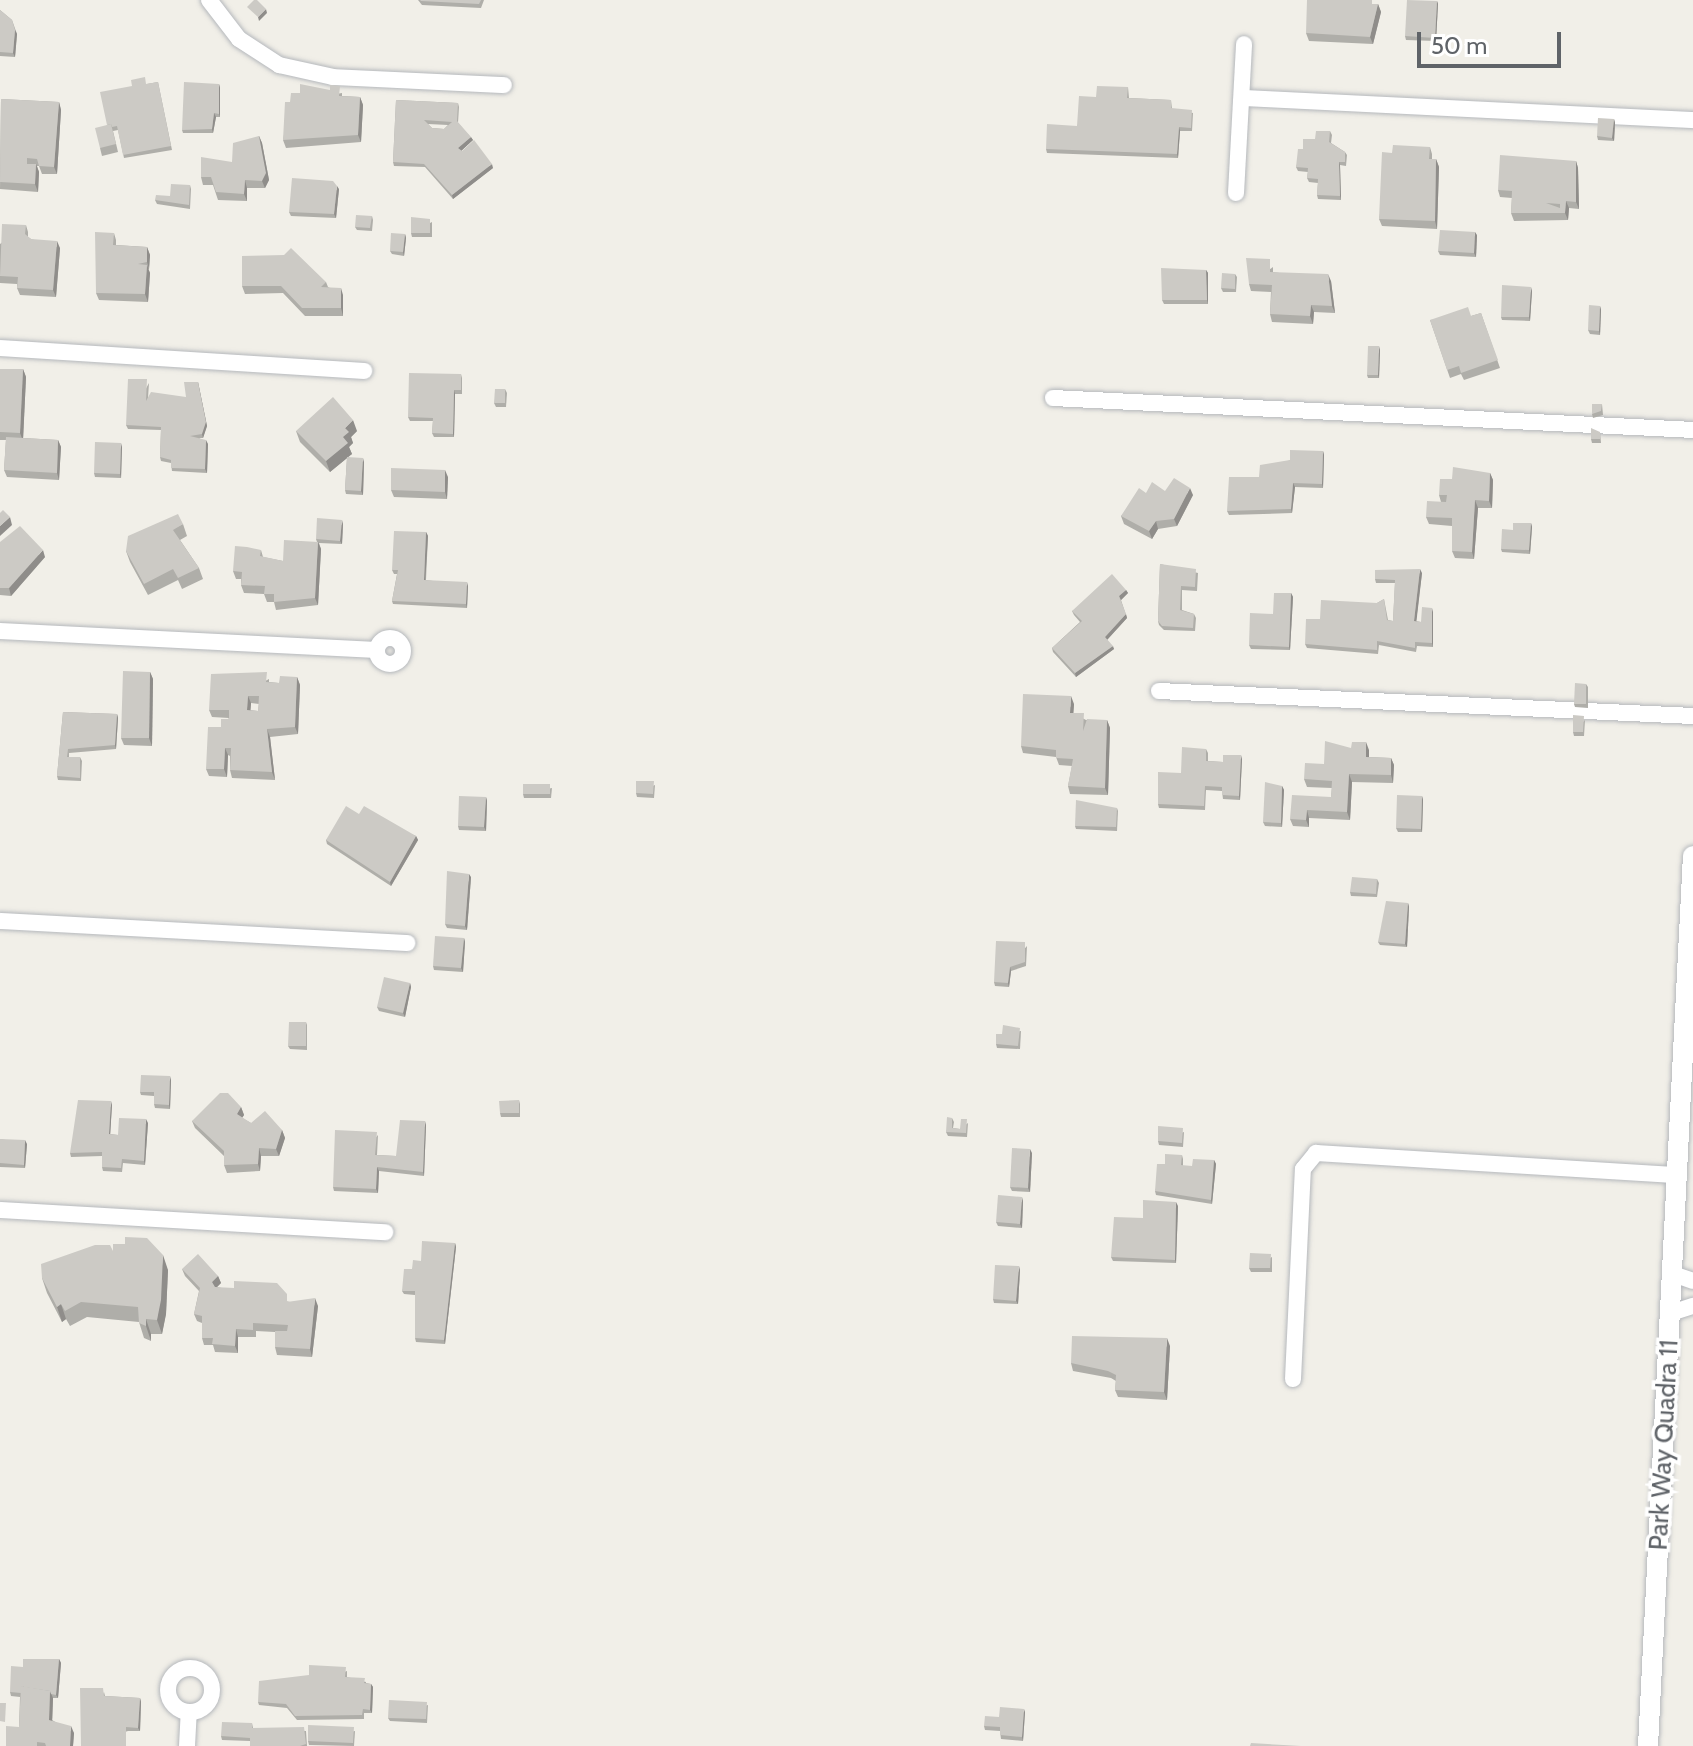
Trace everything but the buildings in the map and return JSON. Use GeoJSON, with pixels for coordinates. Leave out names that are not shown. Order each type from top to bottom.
{"type":"FeatureCollection","features":[{"type":"Feature","properties":{"kind":"street"},"geometry":{"type":"LineString","coordinates":[[209,0],[239,39],[279,65],[333,77],[504,85]]}},
{"type":"Feature","properties":{"kind":"street"},"geometry":{"type":"LineString","coordinates":[[1236,193],[1244,44]]}},
{"type":"Feature","properties":{"kind":"street"},"geometry":{"type":"LineString","coordinates":[[1242,98],[1693,120]]}},
{"type":"Feature","properties":{"kind":"street"},"geometry":{"type":"LineString","coordinates":[[0,348],[364,371]]}},
{"type":"Feature","properties":{"kind":"street"},"geometry":{"type":"LineString","coordinates":[[1053,398],[1693,430]]}},
{"type":"Feature","properties":{"kind":"street"},"geometry":{"type":"LineString","coordinates":[[0,631],[377,650]]}},
{"type":"Feature","properties":{"kind":"street"},"geometry":{"type":"LineString","coordinates":[[1159,691],[1693,716]]}},
{"type":"Feature","properties":{"kind":"street","name":"Park Way Quadra 11"},"geometry":{"type":"LineString","coordinates":[[1648,1746],[1689,1020],[1693,856]]}},
{"type":"Feature","properties":{"kind":"street"},"geometry":{"type":"LineString","coordinates":[[0,921],[407,943]]}},
{"type":"Feature","properties":{"kind":"street"},"geometry":{"type":"LineString","coordinates":[[1293,1379],[1303,1169],[1316,1153],[1678,1175]]}},
{"type":"Feature","properties":{"kind":"street"},"geometry":{"type":"LineString","coordinates":[[0,1210],[385,1232]]}},
{"type":"Feature","properties":{"kind":"street"},"geometry":{"type":"LineString","coordinates":[[1673,1274],[1693,1281]]}},
{"type":"Feature","properties":{"kind":"street"},"geometry":{"type":"LineString","coordinates":[[1671,1313],[1693,1306]]}},
{"type":"Feature","properties":{"kind":"street"},"geometry":{"type":"LineString","coordinates":[[187,1746],[189,1712]]}}]}
